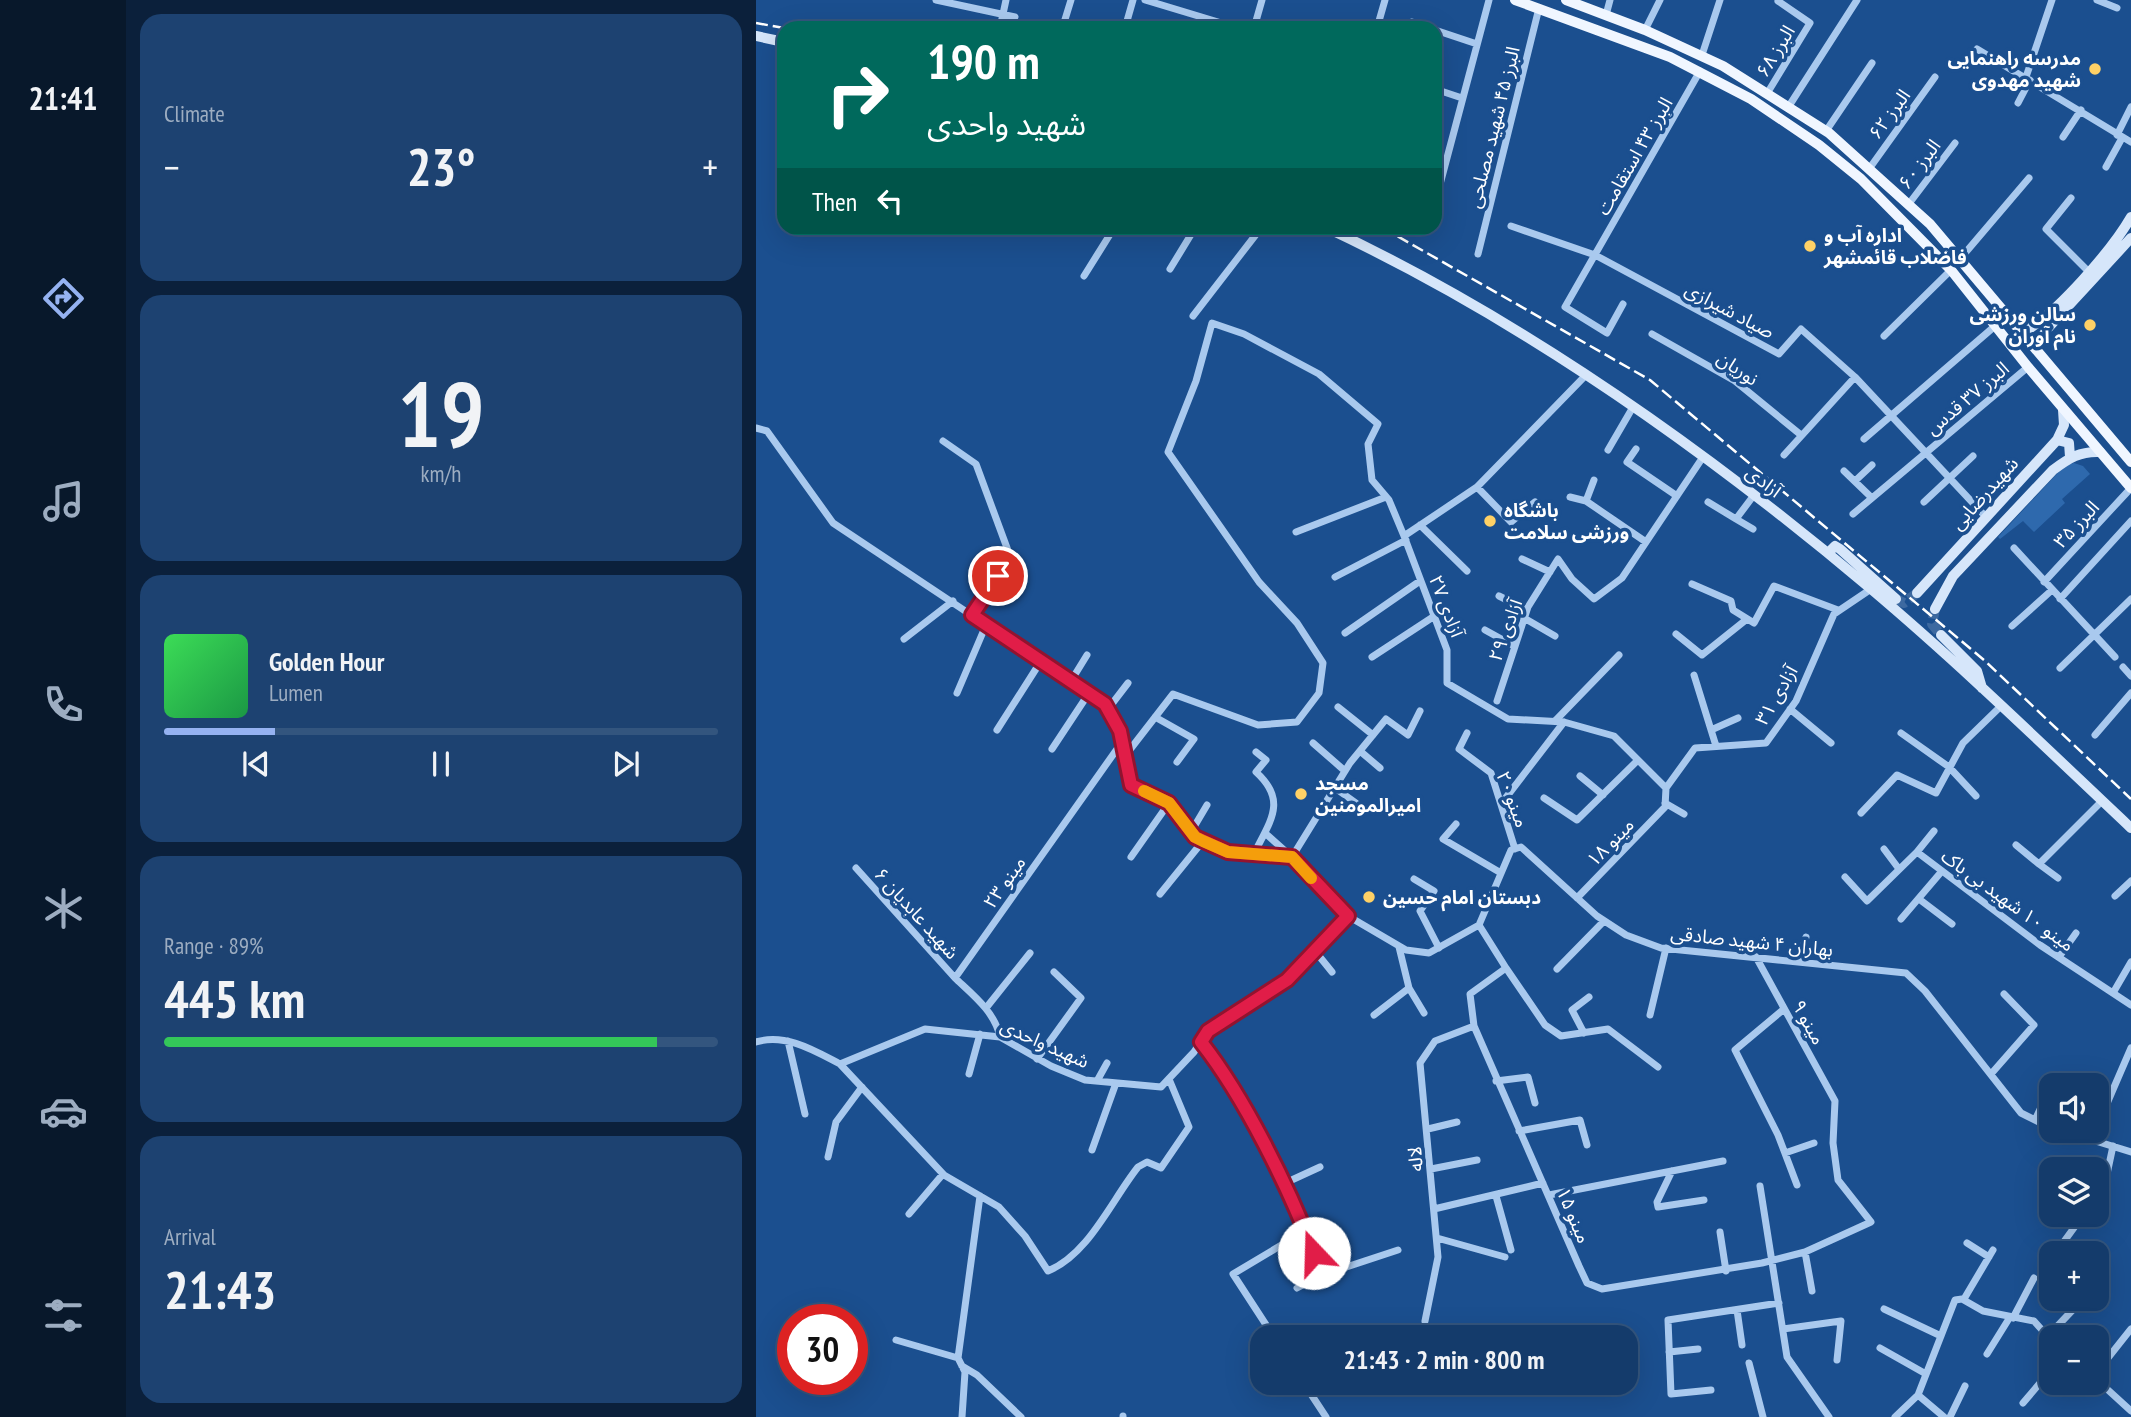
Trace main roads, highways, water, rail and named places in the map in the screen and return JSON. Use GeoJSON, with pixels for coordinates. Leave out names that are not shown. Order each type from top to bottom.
{"type":"FeatureCollection","features":[{"type":"Feature","properties":{"kind":"main road"},"geometry":{"type":"LineString","coordinates":[[1515,0],[1537,5],[1580,24],[1640,44],[1700,71],[1751,99],[1819,145],[1871,189],[1951,270],[2063,410],[2131,488]]}},
{"type":"Feature","properties":{"kind":"main road"},"geometry":{"type":"LineString","coordinates":[[1569,1],[1702,55],[1768,92],[1826,131],[1908,205],[1960,259],[2131,462]]}},
{"type":"Feature","properties":{"kind":"main road"},"geometry":{"type":"LineString","coordinates":[[1580,24],[1580,13],[1586,7]]}},
{"type":"Feature","properties":{"kind":"main road"},"geometry":{"type":"LineString","coordinates":[[756,36],[777,40]]}},
{"type":"Feature","properties":{"kind":"main road"},"geometry":{"type":"LineString","coordinates":[[2024,332],[2038,324],[2119,238],[2131,217]]}},
{"type":"Feature","properties":{"kind":"main road","name":"آزادی"},"geometry":{"type":"LineString","coordinates":[[1342,235],[1415,269],[1586,375],[1754,495],[1871,589],[1983,689],[2131,828]]}},
{"type":"Feature","properties":{"kind":"main road"},"geometry":{"type":"LineString","coordinates":[[2036,348],[2061,312],[2130,241]]}},
{"type":"Feature","properties":{"kind":"main road"},"geometry":{"type":"LineString","coordinates":[[2063,410],[2064,425],[2057,440],[2069,443],[2070,457],[2084,452],[2100,452]]}},
{"type":"Feature","properties":{"kind":"main road","name":"شهیدرضایی"},"geometry":{"type":"LineString","coordinates":[[1917,593],[2057,440]]}},
{"type":"Feature","properties":{"kind":"main road","name":"شهیدرضایی"},"geometry":{"type":"LineString","coordinates":[[1935,609],[1952,576],[2053,470],[2070,457]]}},
{"type":"Feature","properties":{"kind":"main road"},"geometry":{"type":"LineString","coordinates":[[1828,553],[1835,546],[1840,549],[1896,599]]}},
{"type":"Feature","properties":{"kind":"main road"},"geometry":{"type":"LineString","coordinates":[[1941,566],[1952,576]]}},
{"type":"Feature","properties":{"kind":"main road"},"geometry":{"type":"LineString","coordinates":[[1941,635],[1977,671],[1983,689]]}},
{"type":"Feature","properties":{"kind":"tunnel"},"geometry":{"type":"LineString","coordinates":[[1896,599],[1904,603],[1917,593]]}},
{"type":"Feature","properties":{"kind":"tunnel"},"geometry":{"type":"LineString","coordinates":[[1935,609],[1932,624],[1941,635]]}},
{"type":"Feature","properties":{"kind":"railway"},"geometry":{"type":"LineString","coordinates":[[756,23],[777,27]]}},
{"type":"Feature","properties":{"kind":"railway"},"geometry":{"type":"LineString","coordinates":[[1395,235],[1650,380],[1984,660],[2131,799]]}},
{"type":"Feature","properties":{"kind":"place","name":"مدرسه راهنمایی شهید مهدوی"},"geometry":{"type":"Point","coordinates":[2095,69]}},
{"type":"Feature","properties":{"kind":"place","name":"اداره آب و فاضلاب قائمشهر"},"geometry":{"type":"Point","coordinates":[1810,246]}},
{"type":"Feature","properties":{"kind":"place","name":"سالن ورزشی نام آوران"},"geometry":{"type":"Point","coordinates":[2090,325]}},
{"type":"Feature","properties":{"kind":"place","name":"باشگاه ورزشی سلامت"},"geometry":{"type":"Point","coordinates":[1490,521]}},
{"type":"Feature","properties":{"kind":"place","name":"مسجد امیرالمومنین"},"geometry":{"type":"Point","coordinates":[1301,794]}},
{"type":"Feature","properties":{"kind":"place","name":"دبستان امام حسین"},"geometry":{"type":"Point","coordinates":[1369,897]}}]}
